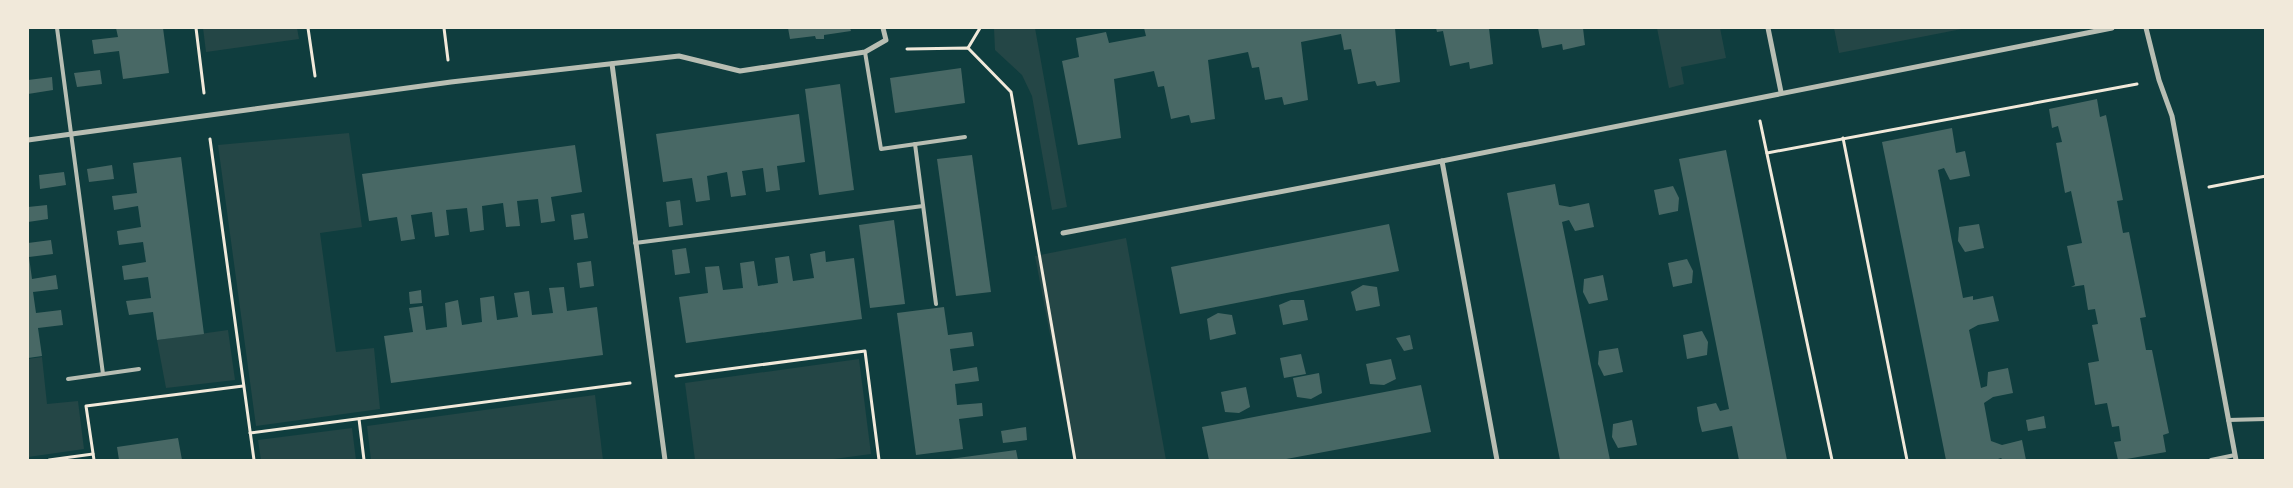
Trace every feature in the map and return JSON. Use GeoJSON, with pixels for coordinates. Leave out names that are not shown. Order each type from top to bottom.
{"type":"FeatureCollection","features":[{"type":"Feature","properties":{"kind":"street"},"geometry":{"type":"LineString","coordinates":[[28,140],[319,102],[451,82],[679,56],[740,71],[865,52],[886,40],[883,28]]}},
{"type":"Feature","properties":{"kind":"street"},"geometry":{"type":"LineString","coordinates":[[1768,28],[1781,92]]}},
{"type":"Feature","properties":{"kind":"street"},"geometry":{"type":"LineString","coordinates":[[1063,233],[2112,28]]}},
{"type":"Feature","properties":{"kind":"street"},"geometry":{"type":"LineString","coordinates":[[2146,28],[2159,80],[2172,116],[2235,458]]}},
{"type":"Feature","properties":{"kind":"street"},"geometry":{"type":"LineString","coordinates":[[612,64],[665,460]]}},
{"type":"Feature","properties":{"kind":"street"},"geometry":{"type":"LineString","coordinates":[[1442,160],[1497,460]]}},
{"type":"Feature","properties":{"kind":"lane"},"geometry":{"type":"LineString","coordinates":[[57,28],[102,374]]}},
{"type":"Feature","properties":{"kind":"lane"},"geometry":{"type":"LineString","coordinates":[[865,52],[881,149],[965,137]]}},
{"type":"Feature","properties":{"kind":"lane"},"geometry":{"type":"LineString","coordinates":[[915,144],[936,304]]}},
{"type":"Feature","properties":{"kind":"lane"},"geometry":{"type":"LineString","coordinates":[[635,242],[923,206]]}},
{"type":"Feature","properties":{"kind":"lane"},"geometry":{"type":"LineString","coordinates":[[68,379],[139,368]]}},
{"type":"Feature","properties":{"kind":"lane"},"geometry":{"type":"LineString","coordinates":[[2227,420],[2266,419]]}},
{"type":"Feature","properties":{"kind":"lane"},"geometry":{"type":"LineString","coordinates":[[2211,460],[2235,458]]}},
{"type":"Feature","properties":{"kind":"path"},"geometry":{"type":"LineString","coordinates":[[196,28],[254,460]]}},
{"type":"Feature","properties":{"kind":"path"},"geometry":{"type":"LineString","coordinates":[[308,28],[319,102]]}},
{"type":"Feature","properties":{"kind":"path"},"geometry":{"type":"LineString","coordinates":[[444,28],[451,82]]}},
{"type":"Feature","properties":{"kind":"path"},"geometry":{"type":"LineString","coordinates":[[968,48],[980,28]]}},
{"type":"Feature","properties":{"kind":"path"},"geometry":{"type":"LineString","coordinates":[[886,40],[908,50],[968,48],[1011,92],[1075,460]]}},
{"type":"Feature","properties":{"kind":"path"},"geometry":{"type":"LineString","coordinates":[[1767,153],[2159,80]]}},
{"type":"Feature","properties":{"kind":"path"},"geometry":{"type":"LineString","coordinates":[[1754,98],[1832,460]]}},
{"type":"Feature","properties":{"kind":"path"},"geometry":{"type":"LineString","coordinates":[[1844,138],[1907,460]]}},
{"type":"Feature","properties":{"kind":"path"},"geometry":{"type":"LineString","coordinates":[[2186,192],[2266,176]]}},
{"type":"Feature","properties":{"kind":"path"},"geometry":{"type":"LineString","coordinates":[[94,460],[86,406],[244,386]]}},
{"type":"Feature","properties":{"kind":"path"},"geometry":{"type":"LineString","coordinates":[[250,434],[359,419],[364,460]]}},
{"type":"Feature","properties":{"kind":"path"},"geometry":{"type":"LineString","coordinates":[[49,460],[93,454]]}},
{"type":"Feature","properties":{"kind":"shaded area"},"geometry":{"type":"Polygon","coordinates":[[[203,28],[297,28],[299,39],[206,52],[203,28]]]}},
{"type":"Feature","properties":{"kind":"shaded area"},"geometry":{"type":"Polygon","coordinates":[[[994,28],[1035,28],[1067,207],[1052,210],[1032,96],[1022,75],[995,50],[994,28]]]}},
{"type":"Feature","properties":{"kind":"shaded area"},"geometry":{"type":"Polygon","coordinates":[[[1657,28],[1720,28],[1726,58],[1681,67],[1684,84],[1669,88],[1657,28]]]}},
{"type":"Feature","properties":{"kind":"shaded area"},"geometry":{"type":"Polygon","coordinates":[[[1834,28],[1967,28],[1839,53],[1834,28]]]}},
{"type":"Feature","properties":{"kind":"shaded area"},"geometry":{"type":"Polygon","coordinates":[[[349,133],[362,227],[320,233],[336,352],[374,348],[380,409],[256,426],[218,145],[349,133]]]}},
{"type":"Feature","properties":{"kind":"shaded area"},"geometry":{"type":"Polygon","coordinates":[[[1126,238],[1166,460],[1074,460],[1035,256],[1126,238]]]}},
{"type":"Feature","properties":{"kind":"shaded area"},"geometry":{"type":"Polygon","coordinates":[[[228,330],[235,380],[166,388],[157,340],[228,330]]]}},
{"type":"Feature","properties":{"kind":"shaded area"},"geometry":{"type":"Polygon","coordinates":[[[42,357],[47,404],[78,401],[84,449],[28,457],[28,359],[42,357]]]}},
{"type":"Feature","properties":{"kind":"shaded area"},"geometry":{"type":"Polygon","coordinates":[[[859,359],[871,454],[826,460],[695,460],[685,383],[859,359]]]}},
{"type":"Feature","properties":{"kind":"shaded area"},"geometry":{"type":"Polygon","coordinates":[[[595,395],[603,460],[371,460],[367,426],[595,395]]]}},
{"type":"Feature","properties":{"kind":"shaded area"},"geometry":{"type":"Polygon","coordinates":[[[352,428],[356,460],[261,460],[258,440],[352,428]]]}},
{"type":"Feature","properties":{"kind":"building"},"geometry":{"type":"Polygon","coordinates":[[[116,28],[163,28],[169,73],[123,79],[119,51],[94,54],[92,40],[118,37],[116,28]]]}},
{"type":"Feature","properties":{"kind":"building"},"geometry":{"type":"Polygon","coordinates":[[[788,28],[850,28],[851,31],[824,35],[824,39],[816,39],[815,36],[790,39],[788,28]]]}},
{"type":"Feature","properties":{"kind":"building"},"geometry":{"type":"Polygon","coordinates":[[[1144,28],[1395,28],[1400,82],[1377,86],[1375,81],[1358,84],[1351,49],[1344,50],[1341,34],[1301,42],[1308,100],[1284,105],[1282,97],[1265,100],[1259,67],[1252,68],[1248,52],[1208,60],[1215,119],[1191,123],[1189,115],[1171,119],[1164,86],[1158,87],[1154,71],[1114,79],[1121,138],[1078,145],[1062,61],[1079,57],[1076,38],[1106,32],[1109,43],[1146,36],[1144,28]]]}},
{"type":"Feature","properties":{"kind":"building"},"geometry":{"type":"Polygon","coordinates":[[[1436,28],[1489,28],[1493,64],[1470,69],[1469,62],[1450,66],[1443,31],[1437,32],[1436,28]]]}},
{"type":"Feature","properties":{"kind":"building"},"geometry":{"type":"Polygon","coordinates":[[[1538,28],[1583,28],[1585,45],[1563,50],[1562,44],[1542,48],[1538,28]]]}},
{"type":"Feature","properties":{"kind":"building"},"geometry":{"type":"Polygon","coordinates":[[[961,68],[965,103],[895,113],[890,78],[961,68]]]}},
{"type":"Feature","properties":{"kind":"building"},"geometry":{"type":"Polygon","coordinates":[[[100,70],[102,84],[77,87],[74,73],[100,70]]]}},
{"type":"Feature","properties":{"kind":"building"},"geometry":{"type":"Polygon","coordinates":[[[52,77],[53,90],[28,94],[28,80],[52,77]]]}},
{"type":"Feature","properties":{"kind":"building"},"geometry":{"type":"Polygon","coordinates":[[[840,84],[854,190],[819,195],[805,89],[840,84]]]}},
{"type":"Feature","properties":{"kind":"building"},"geometry":{"type":"Polygon","coordinates":[[[2097,99],[2100,117],[2106,115],[2123,200],[2117,201],[2123,233],[2129,232],[2146,317],[2140,318],[2146,350],[2152,350],[2169,433],[2163,435],[2166,452],[2121,460],[2118,460],[2114,442],[2121,441],[2119,426],[2112,427],[2107,403],[2095,405],[2088,363],[2099,361],[2092,325],[2098,324],[2095,309],[2088,310],[2084,285],[2071,287],[2075,285],[2067,246],[2082,243],[2071,191],[2065,193],[2056,143],[2062,142],[2058,126],[2052,128],[2049,109],[2097,99]]]}},
{"type":"Feature","properties":{"kind":"building"},"geometry":{"type":"Polygon","coordinates":[[[799,114],[805,162],[777,166],[780,190],[766,192],[763,168],[742,171],[746,195],[731,197],[727,172],[707,176],[710,200],[696,202],[692,178],[663,182],[656,134],[799,114]]]}},
{"type":"Feature","properties":{"kind":"building"},"geometry":{"type":"Polygon","coordinates":[[[1952,128],[1956,153],[1965,151],[1970,176],[1950,180],[1944,168],[1938,170],[1963,298],[1973,296],[1973,300],[1993,296],[1999,321],[1978,325],[1969,330],[1981,388],[1987,386],[1988,372],[2008,368],[2013,393],[1993,397],[1984,403],[1991,441],[2002,445],[2022,440],[2026,460],[2003,460],[2001,458],[1995,460],[1946,460],[1882,142],[1952,128]]]}},
{"type":"Feature","properties":{"kind":"building"},"geometry":{"type":"Polygon","coordinates":[[[575,145],[582,192],[551,197],[555,221],[541,223],[538,199],[517,201],[520,226],[506,227],[503,203],[482,206],[484,230],[470,232],[467,208],[446,210],[449,235],[435,237],[432,212],[411,215],[415,239],[401,241],[397,217],[369,221],[362,174],[575,145]]]}},
{"type":"Feature","properties":{"kind":"building"},"geometry":{"type":"Polygon","coordinates":[[[1726,150],[1787,460],[1739,460],[1732,426],[1702,432],[1699,421],[1697,407],[1716,403],[1720,411],[1729,409],[1679,159],[1726,150]]]}},
{"type":"Feature","properties":{"kind":"building"},"geometry":{"type":"Polygon","coordinates":[[[972,155],[991,292],[956,296],[937,159],[972,155]]]}},
{"type":"Feature","properties":{"kind":"building"},"geometry":{"type":"Polygon","coordinates":[[[181,157],[204,334],[157,340],[153,312],[129,315],[126,301],[151,298],[148,277],[124,280],[122,266],[146,262],[143,242],[119,245],[117,231],[141,227],[138,206],[114,210],[112,196],[137,193],[133,163],[181,157]]]}},
{"type":"Feature","properties":{"kind":"building"},"geometry":{"type":"Polygon","coordinates":[[[112,165],[114,179],[89,182],[87,169],[112,165]]]}},
{"type":"Feature","properties":{"kind":"building"},"geometry":{"type":"Polygon","coordinates":[[[64,172],[66,185],[40,189],[39,175],[64,172]]]}},
{"type":"Feature","properties":{"kind":"building"},"geometry":{"type":"Polygon","coordinates":[[[1555,184],[1559,205],[1570,207],[1589,203],[1594,227],[1575,231],[1569,220],[1562,222],[1610,460],[1560,460],[1514,230],[1507,193],[1555,184]]]}},
{"type":"Feature","properties":{"kind":"building"},"geometry":{"type":"Polygon","coordinates":[[[1673,186],[1679,198],[1678,211],[1659,215],[1654,190],[1673,186]]]}},
{"type":"Feature","properties":{"kind":"building"},"geometry":{"type":"Polygon","coordinates":[[[680,200],[683,225],[669,227],[666,202],[680,200]]]}},
{"type":"Feature","properties":{"kind":"building"},"geometry":{"type":"Polygon","coordinates":[[[47,205],[48,219],[28,222],[28,207],[47,205]]]}},
{"type":"Feature","properties":{"kind":"building"},"geometry":{"type":"Polygon","coordinates":[[[584,213],[588,238],[574,240],[571,215],[584,213]]]}},
{"type":"Feature","properties":{"kind":"building"},"geometry":{"type":"Polygon","coordinates":[[[894,220],[905,304],[870,308],[859,225],[894,220]]]}},
{"type":"Feature","properties":{"kind":"building"},"geometry":{"type":"Polygon","coordinates":[[[1389,224],[1399,271],[1180,314],[1171,267],[1389,224]]]}},
{"type":"Feature","properties":{"kind":"building"},"geometry":{"type":"Polygon","coordinates":[[[1979,224],[1984,248],[1965,252],[1958,241],[1959,227],[1979,224]]]}},
{"type":"Feature","properties":{"kind":"building"},"geometry":{"type":"Polygon","coordinates":[[[51,240],[53,254],[29,257],[32,279],[56,275],[58,289],[33,292],[36,313],[61,310],[63,325],[38,328],[42,356],[28,358],[28,243],[51,240]]]}},
{"type":"Feature","properties":{"kind":"building"},"geometry":{"type":"Polygon","coordinates":[[[686,248],[690,273],[675,275],[672,250],[686,248]]]}},
{"type":"Feature","properties":{"kind":"building"},"geometry":{"type":"Polygon","coordinates":[[[825,251],[826,262],[854,258],[862,319],[686,343],[679,297],[708,293],[705,267],[719,266],[723,290],[743,288],[740,263],[754,261],[758,286],[778,283],[775,258],[789,256],[793,281],[814,278],[810,254],[825,251]]]}},
{"type":"Feature","properties":{"kind":"building"},"geometry":{"type":"Polygon","coordinates":[[[1687,259],[1693,271],[1692,283],[1673,287],[1668,263],[1687,259]]]}},
{"type":"Feature","properties":{"kind":"building"},"geometry":{"type":"Polygon","coordinates":[[[591,261],[594,286],[580,288],[577,263],[591,261]]]}},
{"type":"Feature","properties":{"kind":"building"},"geometry":{"type":"Polygon","coordinates":[[[1603,275],[1608,300],[1589,304],[1583,292],[1584,279],[1603,275]]]}},
{"type":"Feature","properties":{"kind":"building"},"geometry":{"type":"Polygon","coordinates":[[[1363,285],[1377,287],[1380,306],[1356,311],[1351,292],[1363,285]]]}},
{"type":"Feature","properties":{"kind":"building"},"geometry":{"type":"Polygon","coordinates":[[[564,287],[567,311],[597,307],[603,355],[391,383],[384,336],[413,332],[409,308],[423,306],[426,330],[447,327],[445,303],[458,300],[462,325],[482,322],[480,298],[494,296],[497,320],[518,317],[514,293],[529,291],[532,315],[553,313],[549,288],[564,287]]]}},
{"type":"Feature","properties":{"kind":"building"},"geometry":{"type":"Polygon","coordinates":[[[421,290],[422,303],[410,304],[409,292],[421,290]]]}},
{"type":"Feature","properties":{"kind":"building"},"geometry":{"type":"Polygon","coordinates":[[[1291,300],[1304,300],[1308,320],[1283,325],[1279,305],[1291,300]]]}},
{"type":"Feature","properties":{"kind":"building"},"geometry":{"type":"Polygon","coordinates":[[[944,307],[948,335],[972,332],[974,346],[950,349],[953,371],[977,367],[979,381],[955,384],[957,405],[982,403],[983,416],[959,419],[963,449],[916,455],[897,313],[944,307]]]}},
{"type":"Feature","properties":{"kind":"building"},"geometry":{"type":"Polygon","coordinates":[[[1218,313],[1232,315],[1236,334],[1210,340],[1207,319],[1218,313]]]}},
{"type":"Feature","properties":{"kind":"building"},"geometry":{"type":"Polygon","coordinates":[[[1702,331],[1708,342],[1707,355],[1687,359],[1683,335],[1702,331]]]}},
{"type":"Feature","properties":{"kind":"building"},"geometry":{"type":"Polygon","coordinates":[[[1410,335],[1413,349],[1404,351],[1396,338],[1410,335]]]}},
{"type":"Feature","properties":{"kind":"building"},"geometry":{"type":"Polygon","coordinates":[[[1618,348],[1623,372],[1604,376],[1598,364],[1599,351],[1618,348]]]}},
{"type":"Feature","properties":{"kind":"building"},"geometry":{"type":"Polygon","coordinates":[[[1301,354],[1306,374],[1284,378],[1280,358],[1301,354]]]}},
{"type":"Feature","properties":{"kind":"building"},"geometry":{"type":"Polygon","coordinates":[[[1391,359],[1396,379],[1384,385],[1370,384],[1366,364],[1391,359]]]}},
{"type":"Feature","properties":{"kind":"building"},"geometry":{"type":"Polygon","coordinates":[[[1319,373],[1322,393],[1311,399],[1297,397],[1293,378],[1319,373]]]}},
{"type":"Feature","properties":{"kind":"building"},"geometry":{"type":"Polygon","coordinates":[[[1421,385],[1431,432],[1281,460],[1209,460],[1202,427],[1421,385]]]}},
{"type":"Feature","properties":{"kind":"building"},"geometry":{"type":"Polygon","coordinates":[[[1246,387],[1250,407],[1239,413],[1225,412],[1221,392],[1246,387]]]}},
{"type":"Feature","properties":{"kind":"building"},"geometry":{"type":"Polygon","coordinates":[[[2044,416],[2046,428],[2028,431],[2026,420],[2044,416]]]}},
{"type":"Feature","properties":{"kind":"building"},"geometry":{"type":"Polygon","coordinates":[[[1632,420],[1637,445],[1618,448],[1612,437],[1613,424],[1632,420]]]}},
{"type":"Feature","properties":{"kind":"building"},"geometry":{"type":"Polygon","coordinates":[[[1026,427],[1027,440],[1003,443],[1001,431],[1026,427]]]}},
{"type":"Feature","properties":{"kind":"building"},"geometry":{"type":"Polygon","coordinates":[[[178,438],[182,460],[119,460],[117,447],[178,438]]]}},
{"type":"Feature","properties":{"kind":"building"},"geometry":{"type":"Polygon","coordinates":[[[1016,450],[1018,460],[950,460],[950,459],[1016,450]]]}}]}
